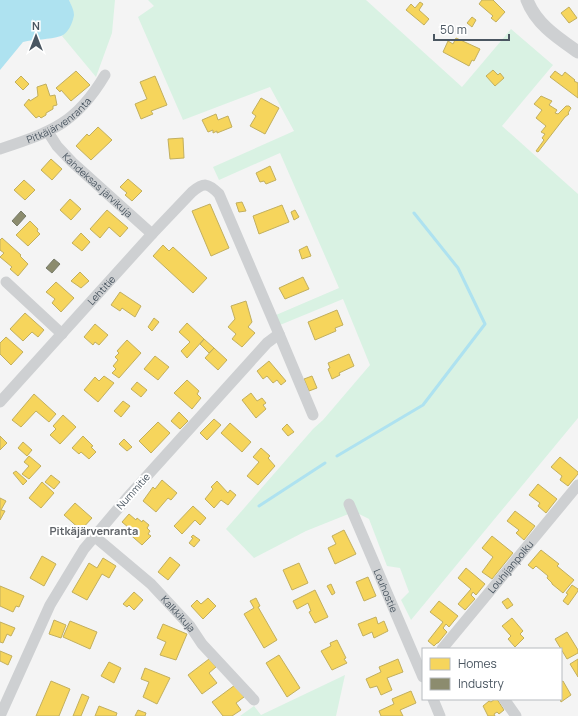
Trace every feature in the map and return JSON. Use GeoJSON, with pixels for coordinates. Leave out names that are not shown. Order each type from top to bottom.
{"type":"FeatureCollection","features":[{"type":"Feature","properties":{"kind":"street"},"geometry":{"type":"LineString","coordinates":[[526,0],[529,7],[542,24],[555,36],[578,52]]}},
{"type":"Feature","properties":{"kind":"street","name":"Pitkäjärvenranta"},"geometry":{"type":"LineString","coordinates":[[0,149],[48,132],[64,124],[97,90],[105,75]]}},
{"type":"Feature","properties":{"kind":"street","name":"Kahdeksas järvikuja"},"geometry":{"type":"LineString","coordinates":[[48,132],[57,146],[67,157],[152,234]]}},
{"type":"Feature","properties":{"kind":"street","name":"Lehtitie"},"geometry":{"type":"LineString","coordinates":[[0,402],[152,234],[199,186],[207,185],[219,194],[279,334]]}},
{"type":"Feature","properties":{"kind":"street"},"geometry":{"type":"LineString","coordinates":[[6,282],[62,334]]}},
{"type":"Feature","properties":{"kind":"street"},"geometry":{"type":"LineString","coordinates":[[279,334],[313,415]]}},
{"type":"Feature","properties":{"kind":"street","name":"Nummitie"},"geometry":{"type":"LineString","coordinates":[[0,716],[50,604],[84,549],[126,498],[267,343],[279,334]]}},
{"type":"Feature","properties":{"kind":"street","name":"Louhijanpolku"},"geometry":{"type":"LineString","coordinates":[[443,648],[578,485]]}},
{"type":"Feature","properties":{"kind":"street","name":"Louhostie"},"geometry":{"type":"LineString","coordinates":[[349,504],[422,674]]}},
{"type":"Feature","properties":{"kind":"street","name":"Kalkkikuja"},"geometry":{"type":"LineString","coordinates":[[94,536],[151,584],[190,626],[202,644],[254,700]]}},
{"type":"Feature","properties":{"kind":"street"},"geometry":{"type":"LineString","coordinates":[[433,700],[437,714]]}},
{"type":"Feature","properties":{"kind":"street"},"geometry":{"type":"LineString","coordinates":[[505,700],[516,716]]}},
{"type":"Feature","properties":{"kind":"green space"},"geometry":{"type":"Polygon","coordinates":[[[69,0],[115,0],[112,33],[96,77],[62,36],[69,28],[72,19],[72,10],[69,0]]]}},
{"type":"Feature","properties":{"kind":"green space"},"geometry":{"type":"Polygon","coordinates":[[[148,0],[366,0],[462,87],[511,29],[553,65],[502,126],[578,194],[578,418],[411,620],[401,600],[409,592],[400,568],[387,566],[369,519],[357,513],[351,513],[306,531],[254,558],[226,529],[370,365],[343,299],[280,325],[276,315],[339,288],[280,153],[219,180],[213,167],[294,131],[270,87],[183,120],[138,17],[154,6],[148,0]]]}},
{"type":"Feature","properties":{"kind":"green space"},"geometry":{"type":"Polygon","coordinates":[[[345,675],[336,716],[240,716],[254,706],[261,715],[345,675]]]}},
{"type":"Feature","properties":{"kind":"water"},"geometry":{"type":"Polygon","coordinates":[[[0,0],[69,0],[74,11],[74,15],[70,27],[64,35],[23,42],[0,70],[0,0]]]}},
{"type":"Feature","properties":{"kind":"building: Homes"},"geometry":{"type":"Polygon","coordinates":[[[482,0],[493,0],[505,12],[496,22],[491,18],[493,16],[479,4],[482,0]]]}},
{"type":"Feature","properties":{"kind":"building: Homes"},"geometry":{"type":"Polygon","coordinates":[[[420,2],[423,4],[419,10],[429,19],[424,25],[406,10],[411,4],[415,8],[420,2]]]}},
{"type":"Feature","properties":{"kind":"building: Homes"},"geometry":{"type":"Polygon","coordinates":[[[569,7],[577,18],[569,23],[561,13],[569,7]]]}},
{"type":"Feature","properties":{"kind":"building: Homes"},"geometry":{"type":"Polygon","coordinates":[[[472,17],[476,20],[472,27],[467,23],[472,17]]]}},
{"type":"Feature","properties":{"kind":"building: Homes"},"geometry":{"type":"Polygon","coordinates":[[[456,38],[480,49],[474,61],[472,60],[469,66],[443,52],[448,41],[453,44],[456,38]]]}},
{"type":"Feature","properties":{"kind":"building: Homes"},"geometry":{"type":"Polygon","coordinates":[[[493,70],[498,75],[500,73],[504,78],[495,86],[486,76],[493,70]]]}},
{"type":"Feature","properties":{"kind":"building: Homes"},"geometry":{"type":"Polygon","coordinates":[[[76,71],[90,85],[71,101],[61,90],[60,92],[56,88],[76,71]]]}},
{"type":"Feature","properties":{"kind":"building: Homes"},"geometry":{"type":"Polygon","coordinates":[[[555,71],[562,76],[565,72],[578,83],[578,98],[550,77],[555,71]]]}},
{"type":"Feature","properties":{"kind":"building: Homes"},"geometry":{"type":"Polygon","coordinates":[[[21,76],[29,84],[23,90],[15,82],[21,76]]]}},
{"type":"Feature","properties":{"kind":"building: Homes"},"geometry":{"type":"Polygon","coordinates":[[[155,76],[167,105],[151,111],[153,114],[141,119],[135,104],[147,99],[140,82],[155,76]]]}},
{"type":"Feature","properties":{"kind":"building: Homes"},"geometry":{"type":"Polygon","coordinates":[[[46,84],[50,96],[55,95],[57,105],[53,106],[53,109],[46,113],[46,115],[41,118],[39,116],[36,118],[24,105],[29,99],[30,101],[38,96],[37,87],[46,84]]]}},
{"type":"Feature","properties":{"kind":"building: Homes"},"geometry":{"type":"Polygon","coordinates":[[[541,96],[552,101],[549,105],[557,110],[555,113],[558,114],[566,106],[571,108],[568,113],[569,114],[565,117],[538,152],[536,151],[544,140],[542,138],[545,134],[541,132],[546,126],[536,118],[542,110],[534,104],[541,96]]]}},
{"type":"Feature","properties":{"kind":"building: Homes"},"geometry":{"type":"Polygon","coordinates":[[[261,98],[279,108],[265,134],[250,126],[256,116],[252,113],[261,98]]]}},
{"type":"Feature","properties":{"kind":"building: Homes"},"geometry":{"type":"Polygon","coordinates":[[[216,114],[218,120],[228,116],[232,127],[217,133],[217,131],[213,133],[213,130],[208,132],[202,120],[216,114]]]}},
{"type":"Feature","properties":{"kind":"building: Homes"},"geometry":{"type":"Polygon","coordinates":[[[98,127],[112,140],[91,160],[76,146],[87,134],[89,136],[98,127]]]}},
{"type":"Feature","properties":{"kind":"building: Homes"},"geometry":{"type":"Polygon","coordinates":[[[183,138],[184,158],[170,159],[168,139],[183,138]]]}},
{"type":"Feature","properties":{"kind":"building: Homes"},"geometry":{"type":"Polygon","coordinates":[[[51,159],[62,169],[52,180],[41,170],[51,159]]]}},
{"type":"Feature","properties":{"kind":"building: Homes"},"geometry":{"type":"Polygon","coordinates":[[[270,166],[276,180],[266,184],[264,181],[260,182],[256,173],[270,166]]]}},
{"type":"Feature","properties":{"kind":"building: Homes"},"geometry":{"type":"Polygon","coordinates":[[[128,179],[142,191],[132,201],[125,195],[127,193],[120,187],[128,179]]]}},
{"type":"Feature","properties":{"kind":"building: Homes"},"geometry":{"type":"Polygon","coordinates":[[[24,180],[35,190],[25,200],[14,190],[24,180]]]}},
{"type":"Feature","properties":{"kind":"building: Homes"},"geometry":{"type":"Polygon","coordinates":[[[70,199],[81,209],[71,220],[60,210],[70,199]]]}},
{"type":"Feature","properties":{"kind":"building: Homes"},"geometry":{"type":"Polygon","coordinates":[[[242,202],[246,211],[239,212],[236,203],[242,202]]]}},
{"type":"Feature","properties":{"kind":"building: Homes"},"geometry":{"type":"Polygon","coordinates":[[[210,204],[229,248],[211,256],[192,211],[210,204]]]}},
{"type":"Feature","properties":{"kind":"building: Homes"},"geometry":{"type":"Polygon","coordinates":[[[282,205],[289,222],[259,234],[253,216],[282,205]]]}},
{"type":"Feature","properties":{"kind":"building: Homes"},"geometry":{"type":"Polygon","coordinates":[[[107,210],[128,228],[120,237],[109,227],[100,238],[90,229],[107,210]]]}},
{"type":"Feature","properties":{"kind":"building: Homes"},"geometry":{"type":"Polygon","coordinates":[[[295,210],[299,217],[294,220],[291,212],[295,210]]]}},
{"type":"Feature","properties":{"kind":"building: Homes"},"geometry":{"type":"Polygon","coordinates":[[[30,221],[38,229],[37,231],[40,234],[28,246],[16,235],[30,221]]]}},
{"type":"Feature","properties":{"kind":"building: Homes"},"geometry":{"type":"Polygon","coordinates":[[[81,233],[90,242],[82,251],[72,243],[81,233]]]}},
{"type":"Feature","properties":{"kind":"building: Homes"},"geometry":{"type":"Polygon","coordinates":[[[2,238],[21,255],[20,256],[28,264],[18,276],[10,269],[12,267],[0,257],[4,253],[0,250],[0,240],[2,238]]]}},
{"type":"Feature","properties":{"kind":"building: Homes"},"geometry":{"type":"Polygon","coordinates":[[[163,245],[169,251],[173,247],[207,278],[193,293],[153,256],[163,245]]]}},
{"type":"Feature","properties":{"kind":"building: Homes"},"geometry":{"type":"Polygon","coordinates":[[[307,246],[311,256],[302,259],[299,250],[307,246]]]}},
{"type":"Feature","properties":{"kind":"building: Homes"},"geometry":{"type":"Polygon","coordinates":[[[80,272],[89,281],[81,288],[71,281],[80,272]]]}},
{"type":"Feature","properties":{"kind":"building: Homes"},"geometry":{"type":"Polygon","coordinates":[[[303,277],[309,289],[285,299],[279,288],[303,277]]]}},
{"type":"Feature","properties":{"kind":"building: Homes"},"geometry":{"type":"Polygon","coordinates":[[[56,282],[74,298],[61,312],[52,303],[55,299],[46,292],[56,282]]]}},
{"type":"Feature","properties":{"kind":"building: Homes"},"geometry":{"type":"Polygon","coordinates":[[[120,292],[141,306],[135,317],[122,308],[120,311],[111,305],[120,292]]]}},
{"type":"Feature","properties":{"kind":"building: Homes"},"geometry":{"type":"Polygon","coordinates":[[[246,301],[252,322],[248,327],[255,333],[242,347],[232,339],[236,334],[228,327],[235,319],[231,306],[246,301]]]}},
{"type":"Feature","properties":{"kind":"building: Homes"},"geometry":{"type":"Polygon","coordinates":[[[337,310],[343,325],[335,328],[336,331],[315,340],[308,322],[337,310]]]}},
{"type":"Feature","properties":{"kind":"building: Homes"},"geometry":{"type":"Polygon","coordinates":[[[25,313],[44,330],[38,337],[32,332],[23,341],[10,329],[25,313]]]}},
{"type":"Feature","properties":{"kind":"building: Homes"},"geometry":{"type":"Polygon","coordinates":[[[154,318],[159,322],[152,331],[148,327],[154,318]]]}},
{"type":"Feature","properties":{"kind":"building: Homes"},"geometry":{"type":"Polygon","coordinates":[[[187,323],[204,339],[187,358],[181,351],[190,342],[179,332],[187,323]]]}},
{"type":"Feature","properties":{"kind":"building: Homes"},"geometry":{"type":"Polygon","coordinates":[[[95,324],[108,335],[99,345],[95,342],[93,345],[84,337],[95,324]]]}},
{"type":"Feature","properties":{"kind":"building: Homes"},"geometry":{"type":"Polygon","coordinates":[[[6,337],[23,352],[11,365],[0,354],[0,343],[6,337]]]}},
{"type":"Feature","properties":{"kind":"building: Homes"},"geometry":{"type":"Polygon","coordinates":[[[204,339],[214,348],[209,353],[200,344],[204,339]]]}},
{"type":"Feature","properties":{"kind":"building: Homes"},"geometry":{"type":"Polygon","coordinates":[[[127,340],[141,353],[119,378],[112,373],[116,369],[113,366],[118,360],[115,357],[119,353],[117,351],[127,340]]]}},
{"type":"Feature","properties":{"kind":"building: Homes"},"geometry":{"type":"Polygon","coordinates":[[[214,348],[227,360],[218,370],[205,358],[214,348]]]}},
{"type":"Feature","properties":{"kind":"building: Homes"},"geometry":{"type":"Polygon","coordinates":[[[349,354],[354,366],[339,373],[340,375],[332,379],[328,369],[330,368],[328,363],[349,354]]]}},
{"type":"Feature","properties":{"kind":"building: Homes"},"geometry":{"type":"Polygon","coordinates":[[[155,356],[169,367],[158,380],[144,369],[155,356]]]}},
{"type":"Feature","properties":{"kind":"building: Homes"},"geometry":{"type":"Polygon","coordinates":[[[269,361],[286,381],[281,385],[277,380],[273,383],[267,376],[263,379],[257,371],[269,361]]]}},
{"type":"Feature","properties":{"kind":"building: Homes"},"geometry":{"type":"Polygon","coordinates":[[[104,376],[114,383],[98,402],[84,390],[95,377],[99,381],[104,376]]]}},
{"type":"Feature","properties":{"kind":"building: Homes"},"geometry":{"type":"Polygon","coordinates":[[[312,376],[317,388],[309,391],[304,379],[312,376]]]}},
{"type":"Feature","properties":{"kind":"building: Homes"},"geometry":{"type":"Polygon","coordinates":[[[187,380],[199,391],[197,394],[201,398],[192,409],[174,393],[187,380]]]}},
{"type":"Feature","properties":{"kind":"building: Homes"},"geometry":{"type":"Polygon","coordinates":[[[137,382],[147,390],[141,397],[131,389],[137,382]]]}},
{"type":"Feature","properties":{"kind":"building: Homes"},"geometry":{"type":"Polygon","coordinates":[[[251,393],[257,401],[262,398],[266,403],[263,405],[266,409],[256,418],[242,400],[251,393]]]}},
{"type":"Feature","properties":{"kind":"building: Homes"},"geometry":{"type":"Polygon","coordinates":[[[34,394],[56,414],[49,422],[36,411],[21,427],[12,420],[34,394]]]}},
{"type":"Feature","properties":{"kind":"building: Homes"},"geometry":{"type":"Polygon","coordinates":[[[123,401],[130,406],[121,417],[114,411],[123,401]]]}},
{"type":"Feature","properties":{"kind":"building: Homes"},"geometry":{"type":"Polygon","coordinates":[[[179,412],[188,421],[180,429],[171,421],[179,412]]]}},
{"type":"Feature","properties":{"kind":"building: Homes"},"geometry":{"type":"Polygon","coordinates":[[[63,415],[76,427],[60,444],[50,435],[56,429],[53,426],[63,415]]]}},
{"type":"Feature","properties":{"kind":"building: Homes"},"geometry":{"type":"Polygon","coordinates":[[[214,419],[221,425],[207,440],[200,433],[214,419]]]}},
{"type":"Feature","properties":{"kind":"building: Homes"},"geometry":{"type":"Polygon","coordinates":[[[158,422],[170,433],[151,453],[139,441],[158,422]]]}},
{"type":"Feature","properties":{"kind":"building: Homes"},"geometry":{"type":"Polygon","coordinates":[[[230,423],[251,442],[242,452],[221,433],[230,423]]]}},
{"type":"Feature","properties":{"kind":"building: Homes"},"geometry":{"type":"Polygon","coordinates":[[[287,424],[294,432],[288,436],[282,429],[287,424]]]}},
{"type":"Feature","properties":{"kind":"building: Homes"},"geometry":{"type":"Polygon","coordinates":[[[0,436],[7,443],[0,450],[0,436]]]}},
{"type":"Feature","properties":{"kind":"building: Homes"},"geometry":{"type":"Polygon","coordinates":[[[83,436],[93,446],[91,447],[96,452],[89,459],[81,452],[79,454],[72,448],[83,436]]]}},
{"type":"Feature","properties":{"kind":"building: Homes"},"geometry":{"type":"Polygon","coordinates":[[[124,439],[132,447],[127,451],[119,444],[124,439]]]}},
{"type":"Feature","properties":{"kind":"building: Homes"},"geometry":{"type":"Polygon","coordinates":[[[23,442],[32,450],[27,456],[18,448],[23,442]]]}},
{"type":"Feature","properties":{"kind":"building: Homes"},"geometry":{"type":"Polygon","coordinates":[[[261,448],[270,456],[268,458],[275,466],[258,485],[247,476],[259,462],[253,457],[261,448]]]}},
{"type":"Feature","properties":{"kind":"building: Homes"},"geometry":{"type":"Polygon","coordinates":[[[29,456],[41,466],[29,479],[22,474],[29,466],[24,462],[29,456]]]}},
{"type":"Feature","properties":{"kind":"building: Homes"},"geometry":{"type":"Polygon","coordinates":[[[560,457],[578,472],[568,486],[560,480],[562,476],[551,467],[560,457]]]}},
{"type":"Feature","properties":{"kind":"building: Homes"},"geometry":{"type":"Polygon","coordinates":[[[16,471],[27,481],[23,485],[13,473],[16,471]]]}},
{"type":"Feature","properties":{"kind":"building: Homes"},"geometry":{"type":"Polygon","coordinates":[[[51,475],[60,482],[54,489],[45,482],[51,475]]]}},
{"type":"Feature","properties":{"kind":"building: Homes"},"geometry":{"type":"Polygon","coordinates":[[[162,480],[177,493],[171,500],[168,498],[156,512],[143,501],[153,487],[155,489],[162,480]]]}},
{"type":"Feature","properties":{"kind":"building: Homes"},"geometry":{"type":"Polygon","coordinates":[[[217,481],[228,493],[230,490],[236,495],[228,505],[221,500],[214,508],[205,499],[213,489],[211,487],[217,481]]]}},
{"type":"Feature","properties":{"kind":"building: Homes"},"geometry":{"type":"Polygon","coordinates":[[[42,482],[54,493],[41,508],[29,498],[42,482]]]}},
{"type":"Feature","properties":{"kind":"building: Homes"},"geometry":{"type":"Polygon","coordinates":[[[538,484],[557,499],[546,513],[538,506],[540,503],[529,495],[538,484]]]}},
{"type":"Feature","properties":{"kind":"building: Homes"},"geometry":{"type":"Polygon","coordinates":[[[0,498],[6,501],[1,510],[5,511],[0,520],[0,498]]]}},
{"type":"Feature","properties":{"kind":"building: Homes"},"geometry":{"type":"Polygon","coordinates":[[[75,503],[92,518],[81,530],[64,515],[75,503]]]}},
{"type":"Feature","properties":{"kind":"building: Homes"},"geometry":{"type":"Polygon","coordinates":[[[193,506],[206,518],[200,525],[195,520],[182,534],[174,526],[193,506]]]}},
{"type":"Feature","properties":{"kind":"building: Homes"},"geometry":{"type":"Polygon","coordinates":[[[515,511],[535,526],[524,540],[516,533],[519,530],[507,521],[515,511]]]}},
{"type":"Feature","properties":{"kind":"building: Homes"},"geometry":{"type":"Polygon","coordinates":[[[129,514],[136,520],[137,518],[142,522],[143,520],[149,525],[147,528],[150,531],[148,534],[151,536],[142,545],[126,531],[129,528],[122,522],[129,514]]]}},
{"type":"Feature","properties":{"kind":"building: Homes"},"geometry":{"type":"Polygon","coordinates":[[[344,530],[356,554],[335,564],[328,548],[336,544],[332,536],[344,530]]]}},
{"type":"Feature","properties":{"kind":"building: Homes"},"geometry":{"type":"Polygon","coordinates":[[[193,535],[200,540],[194,547],[189,543],[193,538],[191,537],[193,535]]]}},
{"type":"Feature","properties":{"kind":"building: Homes"},"geometry":{"type":"Polygon","coordinates":[[[492,536],[513,553],[492,579],[482,572],[493,557],[482,548],[492,536]]]}},
{"type":"Feature","properties":{"kind":"building: Homes"},"geometry":{"type":"Polygon","coordinates":[[[541,550],[559,564],[557,566],[574,580],[563,593],[552,584],[547,578],[548,576],[536,566],[533,569],[528,565],[541,550]]]}},
{"type":"Feature","properties":{"kind":"building: Homes"},"geometry":{"type":"Polygon","coordinates":[[[42,556],[56,564],[44,586],[30,578],[42,556]]]}},
{"type":"Feature","properties":{"kind":"building: Homes"},"geometry":{"type":"Polygon","coordinates":[[[170,557],[180,565],[168,580],[158,572],[170,557]]]}},
{"type":"Feature","properties":{"kind":"building: Homes"},"geometry":{"type":"Polygon","coordinates":[[[103,558],[116,566],[109,578],[102,574],[87,600],[72,592],[89,563],[97,568],[103,558]]]}},
{"type":"Feature","properties":{"kind":"building: Homes"},"geometry":{"type":"Polygon","coordinates":[[[299,563],[308,583],[292,590],[283,570],[299,563]]]}},
{"type":"Feature","properties":{"kind":"building: Homes"},"geometry":{"type":"Polygon","coordinates":[[[466,568],[485,584],[476,595],[473,592],[471,595],[475,599],[465,610],[458,604],[471,589],[458,578],[466,568]]]}},
{"type":"Feature","properties":{"kind":"building: Homes"},"geometry":{"type":"Polygon","coordinates":[[[368,577],[376,596],[364,601],[356,582],[368,577]]]}},
{"type":"Feature","properties":{"kind":"building: Homes"},"geometry":{"type":"Polygon","coordinates":[[[331,584],[335,593],[332,595],[327,586],[331,584]]]}},
{"type":"Feature","properties":{"kind":"building: Homes"},"geometry":{"type":"Polygon","coordinates":[[[572,585],[578,589],[578,591],[568,605],[563,601],[568,594],[566,593],[572,585]]]}},
{"type":"Feature","properties":{"kind":"building: Homes"},"geometry":{"type":"Polygon","coordinates":[[[0,586],[24,596],[19,607],[16,606],[13,612],[0,606],[0,586]]]}},
{"type":"Feature","properties":{"kind":"building: Homes"},"geometry":{"type":"Polygon","coordinates":[[[315,590],[328,617],[315,623],[309,612],[311,611],[308,603],[297,609],[293,601],[315,590]]]}},
{"type":"Feature","properties":{"kind":"building: Homes"},"geometry":{"type":"Polygon","coordinates":[[[134,592],[143,600],[134,610],[129,605],[127,607],[123,604],[134,592]]]}},
{"type":"Feature","properties":{"kind":"building: Homes"},"geometry":{"type":"Polygon","coordinates":[[[208,598],[216,606],[203,619],[191,606],[197,600],[201,604],[208,598]]]}},
{"type":"Feature","properties":{"kind":"building: Homes"},"geometry":{"type":"Polygon","coordinates":[[[256,598],[260,606],[258,607],[277,640],[264,648],[244,614],[254,608],[250,601],[256,598]]]}},
{"type":"Feature","properties":{"kind":"building: Homes"},"geometry":{"type":"Polygon","coordinates":[[[508,598],[513,605],[507,609],[502,602],[508,598]]]}},
{"type":"Feature","properties":{"kind":"building: Homes"},"geometry":{"type":"Polygon","coordinates":[[[439,601],[458,616],[449,627],[446,624],[443,628],[447,632],[434,646],[428,641],[443,622],[430,612],[439,601]]]}},
{"type":"Feature","properties":{"kind":"building: Homes"},"geometry":{"type":"Polygon","coordinates":[[[376,617],[378,624],[384,621],[388,631],[374,638],[372,632],[363,636],[358,624],[376,617]]]}},
{"type":"Feature","properties":{"kind":"building: Homes"},"geometry":{"type":"Polygon","coordinates":[[[512,618],[523,631],[520,634],[524,638],[515,647],[508,639],[511,636],[502,626],[512,618]]]}},
{"type":"Feature","properties":{"kind":"building: Homes"},"geometry":{"type":"Polygon","coordinates":[[[54,620],[66,625],[61,638],[49,634],[54,620]]]}},
{"type":"Feature","properties":{"kind":"building: Homes"},"geometry":{"type":"Polygon","coordinates":[[[70,621],[97,632],[90,649],[63,637],[70,621]]]}},
{"type":"Feature","properties":{"kind":"building: Homes"},"geometry":{"type":"Polygon","coordinates":[[[0,622],[15,628],[11,636],[7,634],[3,643],[0,642],[0,622]]]}},
{"type":"Feature","properties":{"kind":"building: Homes"},"geometry":{"type":"Polygon","coordinates":[[[163,624],[187,634],[176,660],[160,655],[166,642],[157,638],[163,624]]]}},
{"type":"Feature","properties":{"kind":"building: Homes"},"geometry":{"type":"Polygon","coordinates":[[[567,632],[578,650],[578,653],[567,659],[562,648],[560,648],[555,639],[567,632]]]}},
{"type":"Feature","properties":{"kind":"building: Homes"},"geometry":{"type":"Polygon","coordinates":[[[337,640],[347,663],[332,670],[321,651],[331,646],[330,643],[337,640]]]}},
{"type":"Feature","properties":{"kind":"building: Homes"},"geometry":{"type":"Polygon","coordinates":[[[0,651],[12,656],[8,665],[0,661],[0,651]]]}},
{"type":"Feature","properties":{"kind":"building: Homes"},"geometry":{"type":"Polygon","coordinates":[[[279,655],[300,688],[287,697],[266,663],[279,655]]]}},
{"type":"Feature","properties":{"kind":"building: Homes"},"geometry":{"type":"Polygon","coordinates":[[[209,659],[216,667],[209,673],[217,683],[202,694],[188,675],[209,659]]]}},
{"type":"Feature","properties":{"kind":"building: Homes"},"geometry":{"type":"Polygon","coordinates":[[[398,659],[403,672],[387,678],[392,690],[381,695],[377,686],[370,688],[366,679],[381,672],[379,667],[398,659]]]}},
{"type":"Feature","properties":{"kind":"building: Homes"},"geometry":{"type":"Polygon","coordinates":[[[578,659],[578,677],[570,664],[578,659]]]}},
{"type":"Feature","properties":{"kind":"building: Homes"},"geometry":{"type":"Polygon","coordinates":[[[109,662],[121,668],[114,683],[101,676],[109,662]]]}},
{"type":"Feature","properties":{"kind":"building: Homes"},"geometry":{"type":"Polygon","coordinates":[[[145,668],[170,678],[157,704],[143,697],[149,682],[141,679],[145,668]]]}},
{"type":"Feature","properties":{"kind":"building: Homes"},"geometry":{"type":"Polygon","coordinates":[[[51,681],[70,689],[59,716],[36,716],[51,681]]]}},
{"type":"Feature","properties":{"kind":"building: Homes"},"geometry":{"type":"Polygon","coordinates":[[[562,682],[571,695],[561,702],[560,700],[562,700],[562,682]]]}},
{"type":"Feature","properties":{"kind":"building: Homes"},"geometry":{"type":"Polygon","coordinates":[[[235,685],[244,697],[236,703],[241,710],[232,716],[223,716],[212,702],[235,685]]]}},
{"type":"Feature","properties":{"kind":"building: Homes"},"geometry":{"type":"Polygon","coordinates":[[[411,691],[416,703],[400,710],[403,716],[381,716],[379,711],[394,704],[392,699],[411,691]]]}},
{"type":"Feature","properties":{"kind":"building: Homes"},"geometry":{"type":"Polygon","coordinates":[[[82,694],[89,697],[81,716],[73,716],[82,694]]]}},
{"type":"Feature","properties":{"kind":"building: Homes"},"geometry":{"type":"Polygon","coordinates":[[[498,700],[504,710],[499,714],[497,712],[494,714],[495,716],[488,716],[483,706],[489,701],[491,702],[498,700]]]}},
{"type":"Feature","properties":{"kind":"building: Homes"},"geometry":{"type":"Polygon","coordinates":[[[99,706],[117,713],[116,716],[95,716],[99,706]]]}},
{"type":"Feature","properties":{"kind":"building: Homes"},"geometry":{"type":"Polygon","coordinates":[[[138,710],[146,713],[145,716],[135,716],[138,710]]]}},
{"type":"Feature","properties":{"kind":"building: Industry"},"geometry":{"type":"Polygon","coordinates":[[[21,211],[26,216],[17,226],[12,221],[21,211]]]}},
{"type":"Feature","properties":{"kind":"building: Industry"},"geometry":{"type":"Polygon","coordinates":[[[54,259],[60,264],[52,273],[46,268],[54,259]]]}},
{"type":"Feature","properties":{"kind":"waterway"},"geometry":{"type":"LineString","coordinates":[[337,456],[423,405],[485,324],[458,268],[414,213]]}},
{"type":"Feature","properties":{"kind":"waterway"},"geometry":{"type":"LineString","coordinates":[[259,506],[325,463]]}},
{"type":"Feature","properties":{"kind":"district","name":"Pitkäjärvenranta"},"geometry":{"type":"Point","coordinates":[94,530]}}]}
